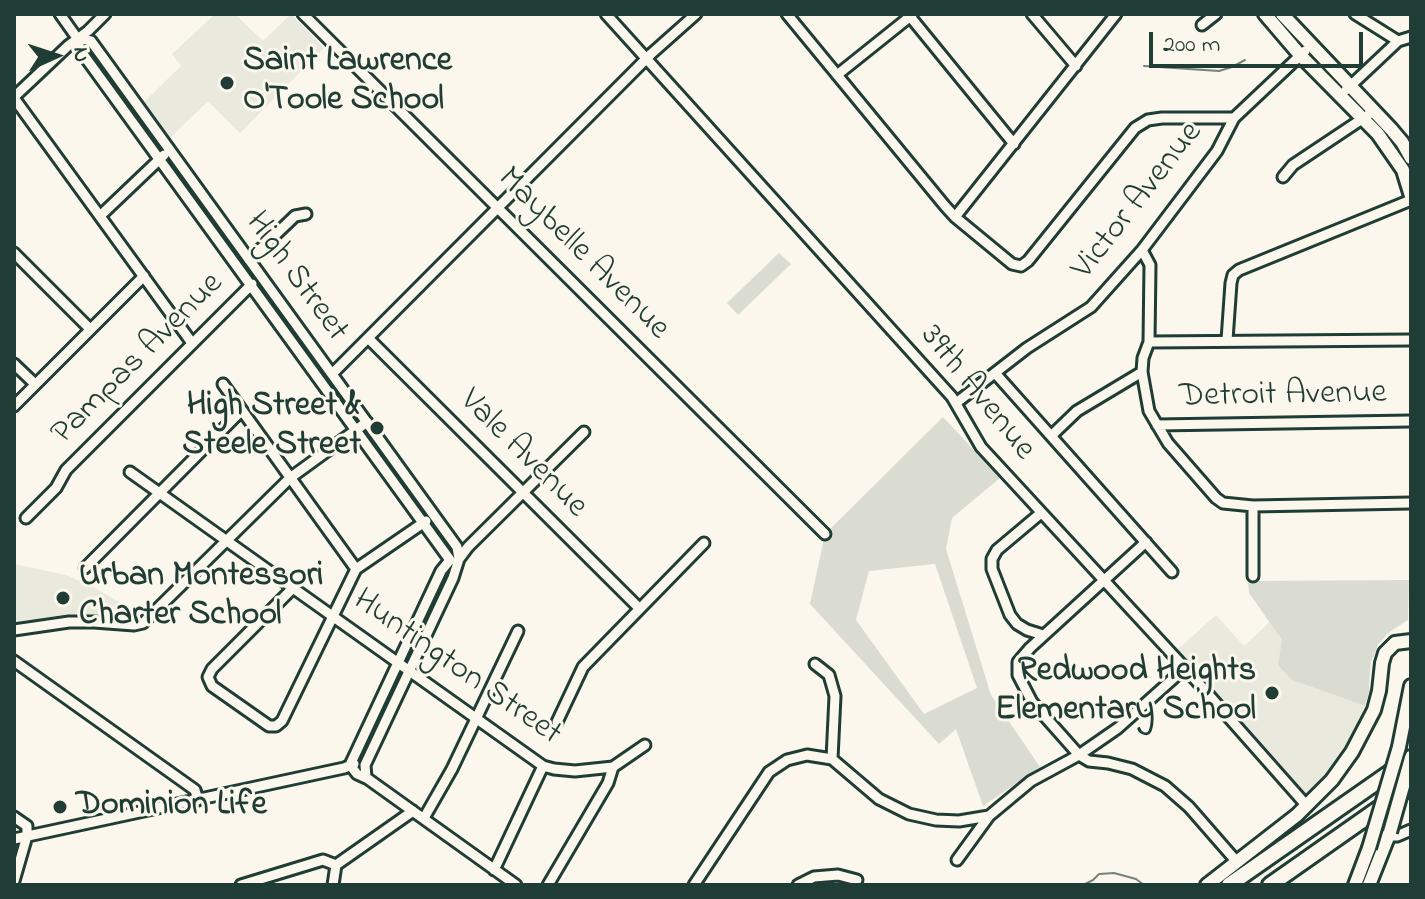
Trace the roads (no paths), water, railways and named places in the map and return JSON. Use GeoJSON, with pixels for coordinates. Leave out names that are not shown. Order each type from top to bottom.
{"type":"FeatureCollection","features":[{"type":"Feature","properties":{"kind":"highway"},"geometry":{"type":"LineString","coordinates":[[1229,885],[1411,758]]}},
{"type":"Feature","properties":{"kind":"highway"},"geometry":{"type":"LineString","coordinates":[[1270,885],[1411,786]]}},
{"type":"Feature","properties":{"kind":"highway"},"geometry":{"type":"LineString","coordinates":[[1288,885],[1324,857],[1353,828]]}},
{"type":"Feature","properties":{"kind":"main road"},"geometry":{"type":"LineString","coordinates":[[1265,14],[1368,115],[1402,142],[1411,158]]}},
{"type":"Feature","properties":{"kind":"main road"},"geometry":{"type":"LineString","coordinates":[[1282,14],[1305,50]]}},
{"type":"Feature","properties":{"kind":"main road"},"geometry":{"type":"LineString","coordinates":[[1368,115],[1378,134],[1407,169],[1411,198]]}},
{"type":"Feature","properties":{"kind":"main road"},"geometry":{"type":"LineString","coordinates":[[1207,885],[1307,806],[1332,780],[1360,738],[1377,700],[1385,653],[1395,643],[1411,641]]}},
{"type":"Feature","properties":{"kind":"main road"},"geometry":{"type":"LineString","coordinates":[[1355,885],[1369,848],[1384,834],[1411,686]]}},
{"type":"Feature","properties":{"kind":"main road"},"geometry":{"type":"LineString","coordinates":[[1369,885],[1411,758]]}},
{"type":"Feature","properties":{"kind":"street","name":"High Street"},"geometry":{"type":"LineString","coordinates":[[60,14],[77,38],[80,50],[423,523],[454,560]]}},
{"type":"Feature","properties":{"kind":"street"},"geometry":{"type":"LineString","coordinates":[[105,14],[14,98],[192,343]]}},
{"type":"Feature","properties":{"kind":"street","name":"Maybelle Avenue"},"geometry":{"type":"LineString","coordinates":[[303,14],[825,534]]}},
{"type":"Feature","properties":{"kind":"street","name":"39th Avenue"},"geometry":{"type":"LineString","coordinates":[[606,14],[956,403],[981,447],[1185,668],[1307,806]]}},
{"type":"Feature","properties":{"kind":"street"},"geometry":{"type":"LineString","coordinates":[[333,373],[696,14]]}},
{"type":"Feature","properties":{"kind":"street"},"geometry":{"type":"LineString","coordinates":[[787,14],[955,217],[1012,264],[1021,266],[1028,261],[1135,128],[1148,120],[1162,118],[1234,118]]}},
{"type":"Feature","properties":{"kind":"street"},"geometry":{"type":"LineString","coordinates":[[1032,14],[1076,66]]}},
{"type":"Feature","properties":{"kind":"street"},"geometry":{"type":"LineString","coordinates":[[955,217],[1116,14]]}},
{"type":"Feature","properties":{"kind":"street"},"geometry":{"type":"LineString","coordinates":[[1202,25],[1216,14]]}},
{"type":"Feature","properties":{"kind":"street"},"geometry":{"type":"LineString","coordinates":[[1355,14],[1398,41]]}},
{"type":"Feature","properties":{"kind":"street"},"geometry":{"type":"LineString","coordinates":[[837,75],[910,15],[1014,144]]}},
{"type":"Feature","properties":{"kind":"street"},"geometry":{"type":"LineString","coordinates":[[1345,91],[1398,41],[1411,37]]}},
{"type":"Feature","properties":{"kind":"street","name":"High Street"},"geometry":{"type":"LineString","coordinates":[[77,38],[91,41],[333,373],[457,547],[454,560]]}},
{"type":"Feature","properties":{"kind":"street","name":"Victor Avenue"},"geometry":{"type":"LineString","coordinates":[[956,403],[1027,348],[1091,307],[1142,250],[1217,151],[1234,118],[1305,50]]}},
{"type":"Feature","properties":{"kind":"street"},"geometry":{"type":"LineString","coordinates":[[1283,177],[1293,165],[1368,115]]}},
{"type":"Feature","properties":{"kind":"street"},"geometry":{"type":"LineString","coordinates":[[100,216],[169,150]]}},
{"type":"Feature","properties":{"kind":"street"},"geometry":{"type":"LineString","coordinates":[[1227,340],[1231,283],[1233,275],[1239,270],[1411,198]]}},
{"type":"Feature","properties":{"kind":"street"},"geometry":{"type":"LineString","coordinates":[[249,260],[295,216],[306,214]]}},
{"type":"Feature","properties":{"kind":"street"},"geometry":{"type":"LineString","coordinates":[[1142,250],[1150,265],[1149,342],[1142,372],[1149,411],[1168,443],[1216,498],[1232,505],[1253,506],[1411,503]]}},
{"type":"Feature","properties":{"kind":"street"},"geometry":{"type":"LineString","coordinates":[[14,253],[90,329]]}},
{"type":"Feature","properties":{"kind":"street"},"geometry":{"type":"LineString","coordinates":[[14,406],[144,276]]}},
{"type":"Feature","properties":{"kind":"street","name":"Pampas Avenue"},"geometry":{"type":"LineString","coordinates":[[26,518],[56,488],[66,470],[260,276]]}},
{"type":"Feature","properties":{"kind":"street","name":"Vale Avenue"},"geometry":{"type":"LineString","coordinates":[[369,339],[639,608]]}},
{"type":"Feature","properties":{"kind":"street"},"geometry":{"type":"LineString","coordinates":[[1149,342],[1411,340]]}},
{"type":"Feature","properties":{"kind":"street"},"geometry":{"type":"LineString","coordinates":[[14,364],[35,384]]}},
{"type":"Feature","properties":{"kind":"street"},"geometry":{"type":"LineString","coordinates":[[1051,436],[1077,411],[1142,372]]}},
{"type":"Feature","properties":{"kind":"street"},"geometry":{"type":"LineString","coordinates":[[995,373],[1172,572]]}},
{"type":"Feature","properties":{"kind":"street"},"geometry":{"type":"LineString","coordinates":[[223,384],[356,569]]}},
{"type":"Feature","properties":{"kind":"street"},"geometry":{"type":"LineString","coordinates":[[85,568],[241,411]]}},
{"type":"Feature","properties":{"kind":"street","name":"Detroit Avenue"},"geometry":{"type":"LineString","coordinates":[[1157,425],[1411,421]]}},
{"type":"Feature","properties":{"kind":"street"},"geometry":{"type":"LineString","coordinates":[[14,630],[69,622],[143,623],[290,478],[367,422]]}},
{"type":"Feature","properties":{"kind":"street"},"geometry":{"type":"LineString","coordinates":[[350,765],[441,571],[584,432]]}},
{"type":"Feature","properties":{"kind":"street","name":"Huntington Street"},"geometry":{"type":"LineString","coordinates":[[130,472],[543,766],[575,771],[613,767],[645,745]]}},
{"type":"Feature","properties":{"kind":"street"},"geometry":{"type":"LineString","coordinates":[[1253,506],[1253,576]]}},
{"type":"Feature","properties":{"kind":"street"},"geometry":{"type":"LineString","coordinates":[[1041,513],[997,550],[992,559],[992,569],[1010,615],[1017,624],[1043,635]]}},
{"type":"Feature","properties":{"kind":"street"},"geometry":{"type":"LineString","coordinates":[[293,588],[212,669],[208,677],[212,686],[269,726],[276,726],[285,716],[356,569],[434,515]]}},
{"type":"Feature","properties":{"kind":"street"},"geometry":{"type":"LineString","coordinates":[[1146,542],[1043,635],[1018,662],[1018,675],[1032,702],[1079,755],[1089,761],[1132,769],[1165,786],[1189,807],[1237,862]]}},
{"type":"Feature","properties":{"kind":"street"},"geometry":{"type":"LineString","coordinates":[[557,722],[583,667],[704,543]]}},
{"type":"Feature","properties":{"kind":"street"},"geometry":{"type":"LineString","coordinates":[[366,777],[365,765],[453,578],[454,560]]}},
{"type":"Feature","properties":{"kind":"street"},"geometry":{"type":"LineString","coordinates":[[424,818],[452,769],[518,631]]}},
{"type":"Feature","properties":{"kind":"street"},"geometry":{"type":"LineString","coordinates":[[14,661],[195,790],[198,800]]}},
{"type":"Feature","properties":{"kind":"street"},"geometry":{"type":"LineString","coordinates":[[815,664],[829,675],[835,696],[832,759]]}},
{"type":"Feature","properties":{"kind":"street"},"geometry":{"type":"LineString","coordinates":[[957,860],[989,816],[1031,781],[1079,755],[1118,728],[1185,668]]}},
{"type":"Feature","properties":{"kind":"street"},"geometry":{"type":"LineString","coordinates":[[694,885],[769,772],[787,760],[807,755],[832,759],[879,799],[909,814],[959,821],[989,816]]}},
{"type":"Feature","properties":{"kind":"street"},"geometry":{"type":"LineString","coordinates":[[14,839],[350,765],[369,756]]}},
{"type":"Feature","properties":{"kind":"street"},"geometry":{"type":"LineString","coordinates":[[350,765],[357,774],[366,777],[516,885]]}},
{"type":"Feature","properties":{"kind":"street"},"geometry":{"type":"LineString","coordinates":[[494,870],[543,766]]}},
{"type":"Feature","properties":{"kind":"street"},"geometry":{"type":"LineString","coordinates":[[548,885],[608,783],[613,767]]}},
{"type":"Feature","properties":{"kind":"street"},"geometry":{"type":"LineString","coordinates":[[333,885],[336,865],[413,811]]}},
{"type":"Feature","properties":{"kind":"street"},"geometry":{"type":"LineString","coordinates":[[14,817],[27,826],[14,881]]}},
{"type":"Feature","properties":{"kind":"street"},"geometry":{"type":"LineString","coordinates":[[1384,834],[1397,836],[1411,830]]}},
{"type":"Feature","properties":{"kind":"street"},"geometry":{"type":"LineString","coordinates":[[241,885],[323,860],[336,865]]}},
{"type":"Feature","properties":{"kind":"street"},"geometry":{"type":"LineString","coordinates":[[798,885],[814,877],[838,875],[857,880]]}},
{"type":"Feature","properties":{"kind":"waterway"},"geometry":{"type":"LineString","coordinates":[[1144,66],[1219,71],[1245,60]]}},
{"type":"Feature","properties":{"kind":"waterway"},"geometry":{"type":"LineString","coordinates":[[1083,885],[1099,874],[1114,873],[1136,879],[1144,885]]}},
{"type":"Feature","properties":{"kind":"place","name":"Saint Lawrence O'Toole School"},"geometry":{"type":"Point","coordinates":[227,83]}},
{"type":"Feature","properties":{"kind":"place","name":"High Street & Steele Street"},"geometry":{"type":"Point","coordinates":[377,428]}},
{"type":"Feature","properties":{"kind":"place","name":"Urban Montessori Charter School"},"geometry":{"type":"Point","coordinates":[63,598]}},
{"type":"Feature","properties":{"kind":"place","name":"Redwood Heights Elementary School"},"geometry":{"type":"Point","coordinates":[1272,693]}},
{"type":"Feature","properties":{"kind":"place","name":"Dominion Life"},"geometry":{"type":"Point","coordinates":[60,807]}}]}
